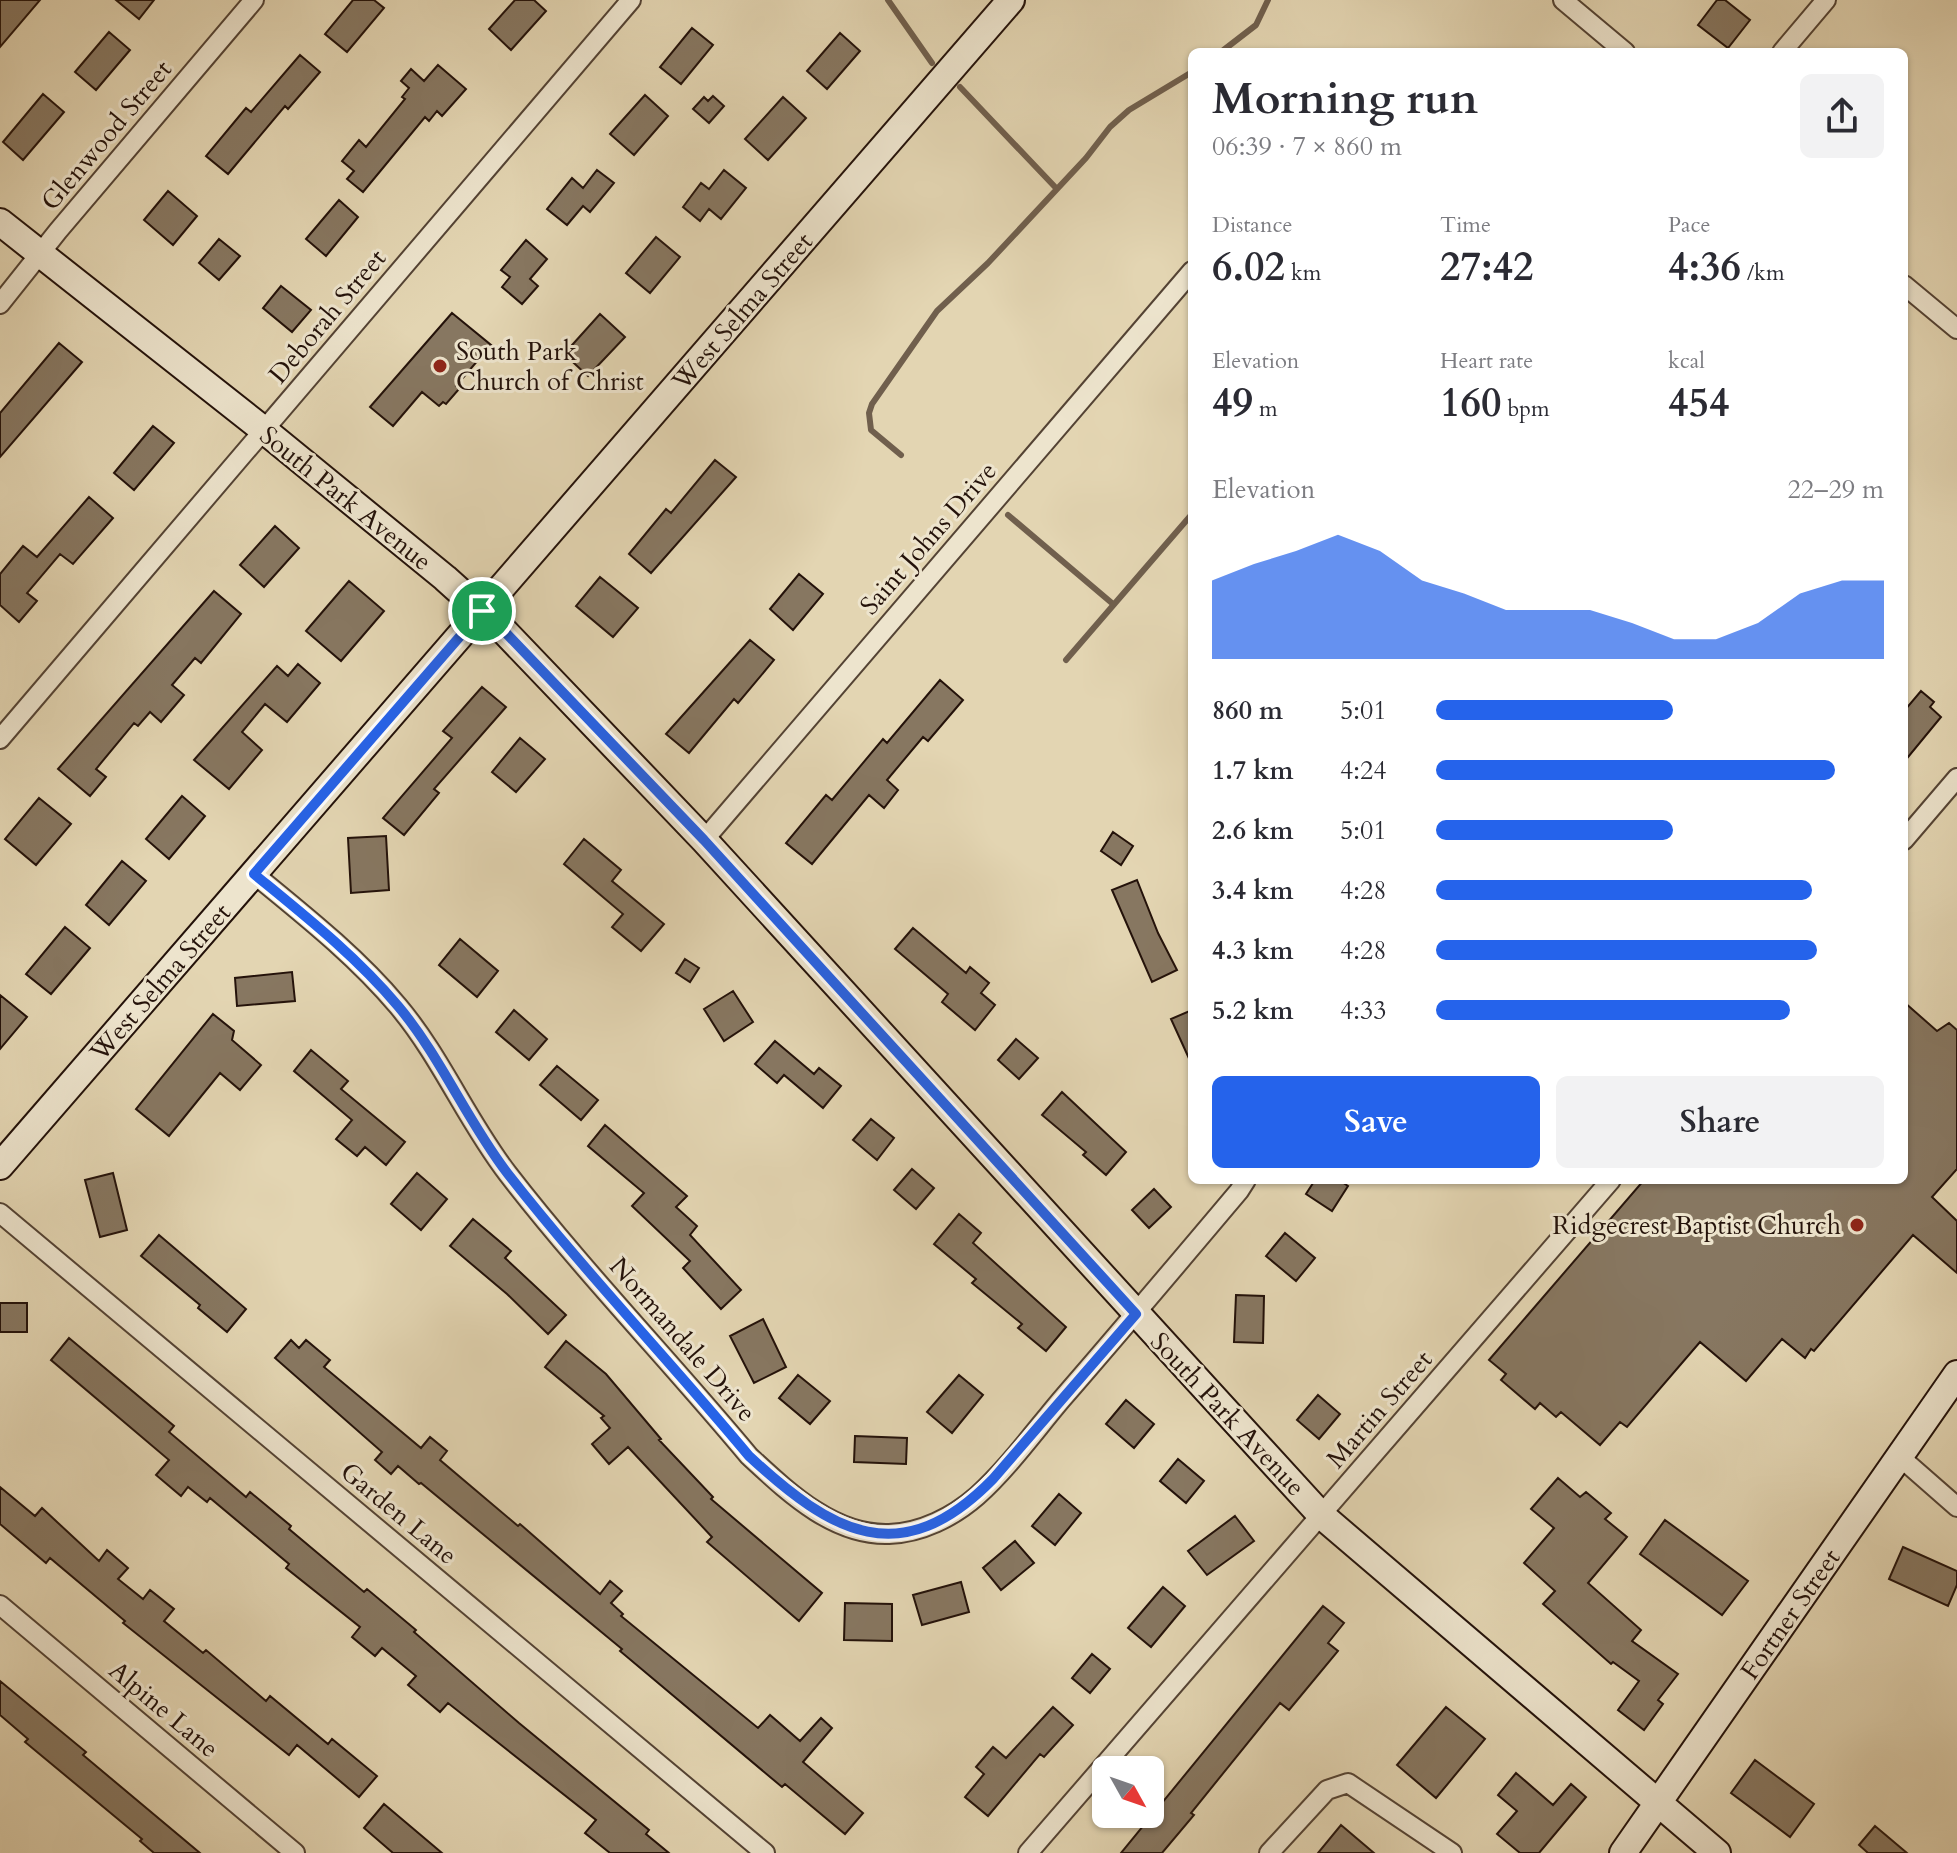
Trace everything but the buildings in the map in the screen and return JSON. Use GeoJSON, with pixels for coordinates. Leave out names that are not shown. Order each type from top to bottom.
{"type":"FeatureCollection","features":[{"type":"Feature","properties":{"kind":"street","name":"Glenwood Street"},"geometry":{"type":"LineString","coordinates":[[0,304],[254,0]]}},
{"type":"Feature","properties":{"kind":"street","name":"Deborah Street"},"geometry":{"type":"LineString","coordinates":[[0,739],[631,0]]}},
{"type":"Feature","properties":{"kind":"street","name":"West Selma Street"},"geometry":{"type":"LineString","coordinates":[[0,1166],[1011,0]]}},
{"type":"Feature","properties":{"kind":"street"},"geometry":{"type":"LineString","coordinates":[[1563,0],[1620,48]]}},
{"type":"Feature","properties":{"kind":"street"},"geometry":{"type":"LineString","coordinates":[[1785,48],[1826,0]]}},
{"type":"Feature","properties":{"kind":"street","name":"South Park Avenue"},"geometry":{"type":"LineString","coordinates":[[0,222],[265,431],[505,632],[704,840],[1321,1515],[1717,1853]]}},
{"type":"Feature","properties":{"kind":"street","name":"Saint Johns Drive"},"geometry":{"type":"LineString","coordinates":[[704,840],[1188,276]]}},
{"type":"Feature","properties":{"kind":"street"},"geometry":{"type":"LineString","coordinates":[[1908,288],[1957,329]]}},
{"type":"Feature","properties":{"kind":"street"},"geometry":{"type":"LineString","coordinates":[[1908,835],[1957,778]]}},
{"type":"Feature","properties":{"kind":"street","name":"Normandale Drive"},"geometry":{"type":"LineString","coordinates":[[254,874],[322,931],[398,1006],[425,1042],[505,1170],[749,1456],[786,1490],[830,1519],[857,1531],[887,1534],[914,1531],[976,1497],[1136,1314],[1243,1184]]}},
{"type":"Feature","properties":{"kind":"street","name":"Martin Street"},"geometry":{"type":"LineString","coordinates":[[1028,1853],[1608,1184]]}},
{"type":"Feature","properties":{"kind":"street","name":"Garden Lane"},"geometry":{"type":"LineString","coordinates":[[0,1213],[765,1853]]}},
{"type":"Feature","properties":{"kind":"street","name":"Fortner Street"},"geometry":{"type":"LineString","coordinates":[[1623,1853],[1957,1374]]}},
{"type":"Feature","properties":{"kind":"street"},"geometry":{"type":"LineString","coordinates":[[1900,1457],[1957,1507]]}},
{"type":"Feature","properties":{"kind":"street","name":"Alpine Lane"},"geometry":{"type":"LineString","coordinates":[[0,1605],[295,1853]]}},
{"type":"Feature","properties":{"kind":"street"},"geometry":{"type":"LineString","coordinates":[[1269,1853],[1327,1790],[1348,1783],[1452,1853]]}},
{"type":"Feature","properties":{"kind":"waterway"},"geometry":{"type":"LineString","coordinates":[[888,0],[932,63]]}},
{"type":"Feature","properties":{"kind":"waterway"},"geometry":{"type":"LineString","coordinates":[[1226,48],[1256,25],[1268,0]]}},
{"type":"Feature","properties":{"kind":"waterway"},"geometry":{"type":"LineString","coordinates":[[901,455],[871,430],[869,413],[872,404],[937,311],[988,263],[1086,158],[1110,127],[1129,110],[1188,74]]}},
{"type":"Feature","properties":{"kind":"waterway"},"geometry":{"type":"LineString","coordinates":[[960,87],[1056,188]]}},
{"type":"Feature","properties":{"kind":"waterway"},"geometry":{"type":"LineString","coordinates":[[1008,515],[1113,604]]}},
{"type":"Feature","properties":{"kind":"waterway"},"geometry":{"type":"LineString","coordinates":[[1066,660],[1188,519]]}},
{"type":"Feature","properties":{"kind":"place","name":"South Park Church of Christ"},"geometry":{"type":"Point","coordinates":[440,366]}},
{"type":"Feature","properties":{"kind":"place","name":"Ridgecrest Baptist Church"},"geometry":{"type":"Point","coordinates":[1857,1225]}},
{"type":"Feature","properties":{"kind":"route"},"geometry":{"type":"LineString","coordinates":[[482,611],[704,840],[1136,1314],[976,1497],[937,1522],[914,1531],[887,1534],[857,1531],[830,1519],[786,1490],[749,1456],[505,1170],[425,1042],[398,1006],[311,921],[254,874],[482,611]]}}]}
